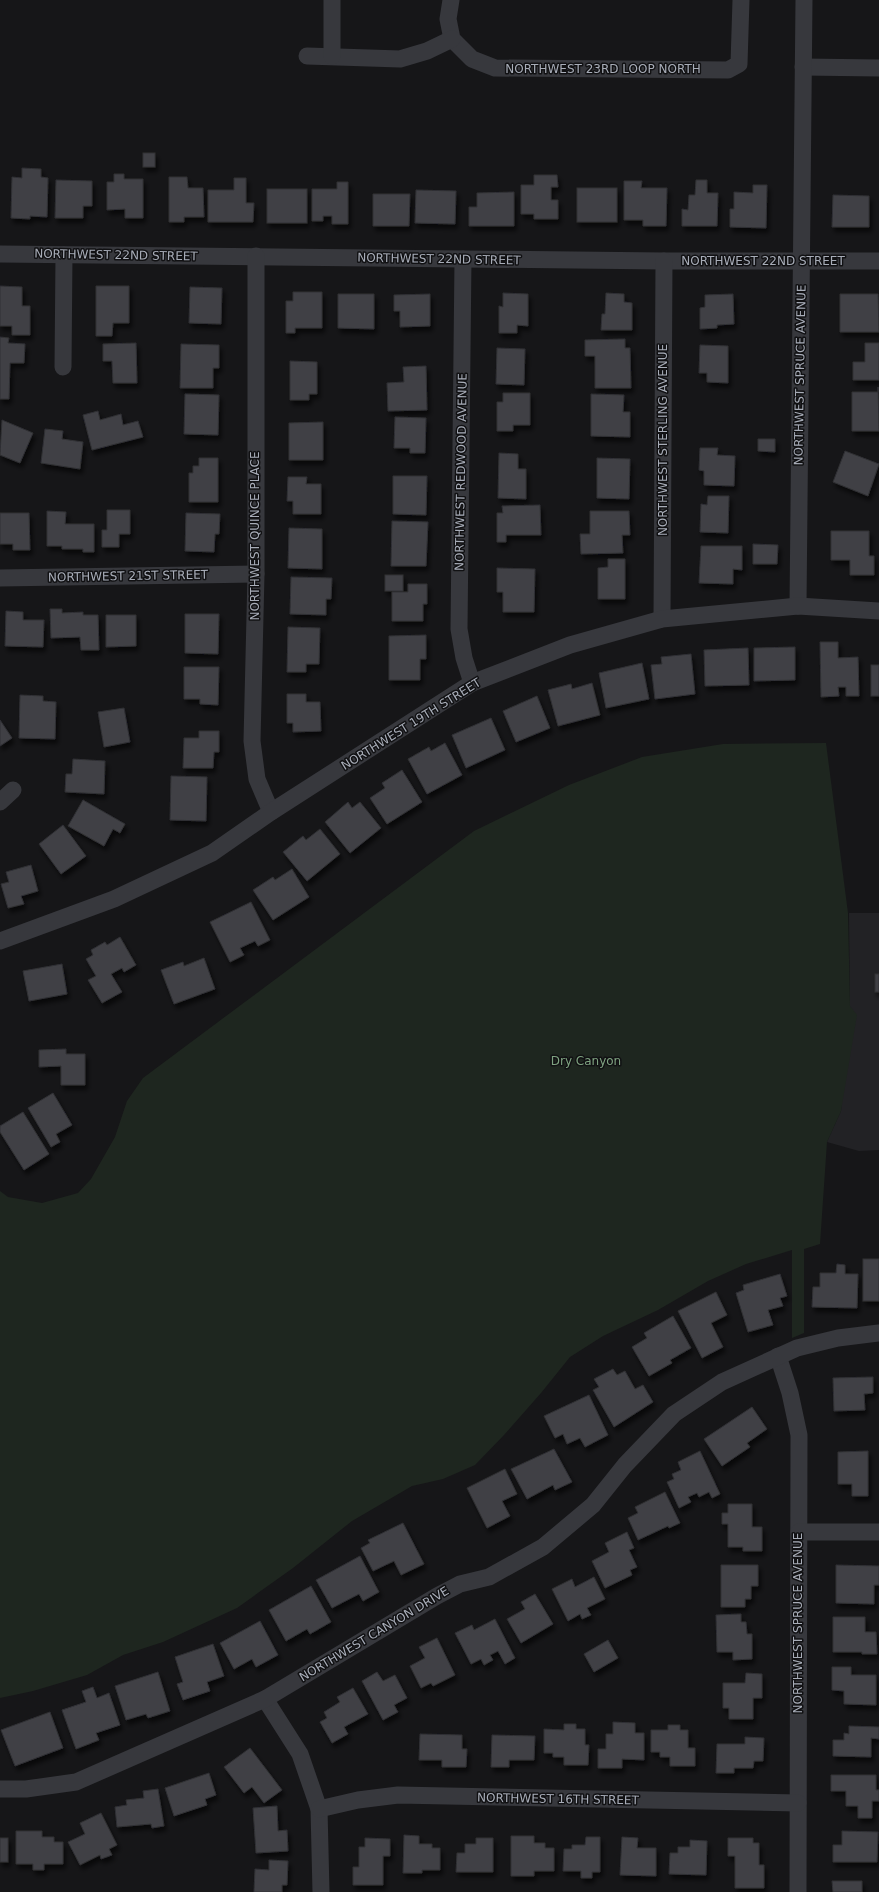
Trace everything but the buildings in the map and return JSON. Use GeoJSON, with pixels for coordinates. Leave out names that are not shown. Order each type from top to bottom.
{"type":"FeatureCollection","features":[{"type":"Feature","properties":{"kind":"street"},"geometry":{"type":"LineString","coordinates":[[332,0],[332,56]]}},
{"type":"Feature","properties":{"kind":"street"},"geometry":{"type":"LineString","coordinates":[[307,56],[400,59],[427,51],[452,39],[448,19],[451,0]]}},
{"type":"Feature","properties":{"kind":"street","name":"NORTHWEST 23RD LOOP NORTH"},"geometry":{"type":"LineString","coordinates":[[452,39],[472,59],[495,68],[728,70],[739,64],[741,0]]}},
{"type":"Feature","properties":{"kind":"street","name":"NORTHWEST SPRUCE AVENUE"},"geometry":{"type":"LineString","coordinates":[[798,606],[804,0]]}},
{"type":"Feature","properties":{"kind":"street"},"geometry":{"type":"LineString","coordinates":[[803,67],[879,68]]}},
{"type":"Feature","properties":{"kind":"street","name":"NORTHWEST 22ND STREET"},"geometry":{"type":"LineString","coordinates":[[0,254],[664,261],[879,261]]}},
{"type":"Feature","properties":{"kind":"street"},"geometry":{"type":"LineString","coordinates":[[63,367],[64,255]]}},
{"type":"Feature","properties":{"kind":"street","name":"NORTHWEST QUINCE PLACE"},"geometry":{"type":"LineString","coordinates":[[256,256],[256,574],[252,741],[257,779],[271,812]]}},
{"type":"Feature","properties":{"kind":"street","name":"NORTHWEST REDWOOD AVENUE"},"geometry":{"type":"LineString","coordinates":[[463,259],[459,629],[464,658],[472,683]]}},
{"type":"Feature","properties":{"kind":"street","name":"NORTHWEST STERLING AVENUE"},"geometry":{"type":"LineString","coordinates":[[662,619],[664,261]]}},
{"type":"Feature","properties":{"kind":"street","name":"NORTHWEST 21ST STREET"},"geometry":{"type":"LineString","coordinates":[[0,578],[256,574]]}},
{"type":"Feature","properties":{"kind":"street","name":"NORTHWEST 19TH STREET"},"geometry":{"type":"LineString","coordinates":[[0,941],[114,899],[212,853],[271,812],[472,683],[570,645],[662,619],[798,606],[879,611]]}},
{"type":"Feature","properties":{"kind":"street"},"geometry":{"type":"LineString","coordinates":[[0,802],[13,790]]}},
{"type":"Feature","properties":{"kind":"street","name":"NORTHWEST CANYON DRIVE"},"geometry":{"type":"LineString","coordinates":[[0,1789],[26,1789],[76,1782],[265,1700],[437,1596],[460,1584],[489,1577],[543,1546],[593,1505],[625,1465],[674,1414],[722,1382],[798,1348],[838,1338],[879,1333]]}},
{"type":"Feature","properties":{"kind":"street","name":"NORTHWEST SPRUCE AVENUE"},"geometry":{"type":"LineString","coordinates":[[778,1356],[790,1393],[798,1435],[798,1892]]}},
{"type":"Feature","properties":{"kind":"street"},"geometry":{"type":"LineString","coordinates":[[798,1532],[879,1532]]}},
{"type":"Feature","properties":{"kind":"street"},"geometry":{"type":"LineString","coordinates":[[265,1700],[300,1754],[319,1809],[321,1892]]}},
{"type":"Feature","properties":{"kind":"street","name":"NORTHWEST 16TH STREET"},"geometry":{"type":"LineString","coordinates":[[319,1809],[358,1800],[398,1795],[798,1804]]}},
{"type":"Feature","properties":{"kind":"shaded area"},"geometry":{"type":"Polygon","coordinates":[[[849,913],[879,913],[879,1150],[859,1151],[827,1142],[841,1111],[850,1006],[849,913]]]}},
{"type":"Feature","properties":{"kind":"green space","name":"Dry Canyon"},"geometry":{"type":"Polygon","coordinates":[[[826,743],[848,913],[850,1006],[857,1015],[841,1111],[827,1142],[820,1244],[804,1249],[804,1333],[792,1338],[792,1250],[746,1264],[708,1281],[658,1310],[603,1336],[570,1357],[541,1393],[475,1465],[443,1479],[412,1486],[352,1521],[293,1568],[237,1608],[163,1642],[123,1655],[87,1675],[33,1691],[0,1698],[0,1191],[8,1197],[42,1203],[78,1193],[91,1179],[115,1137],[127,1101],[143,1078],[474,831],[569,785],[642,757],[723,744],[826,743]]]}}]}
